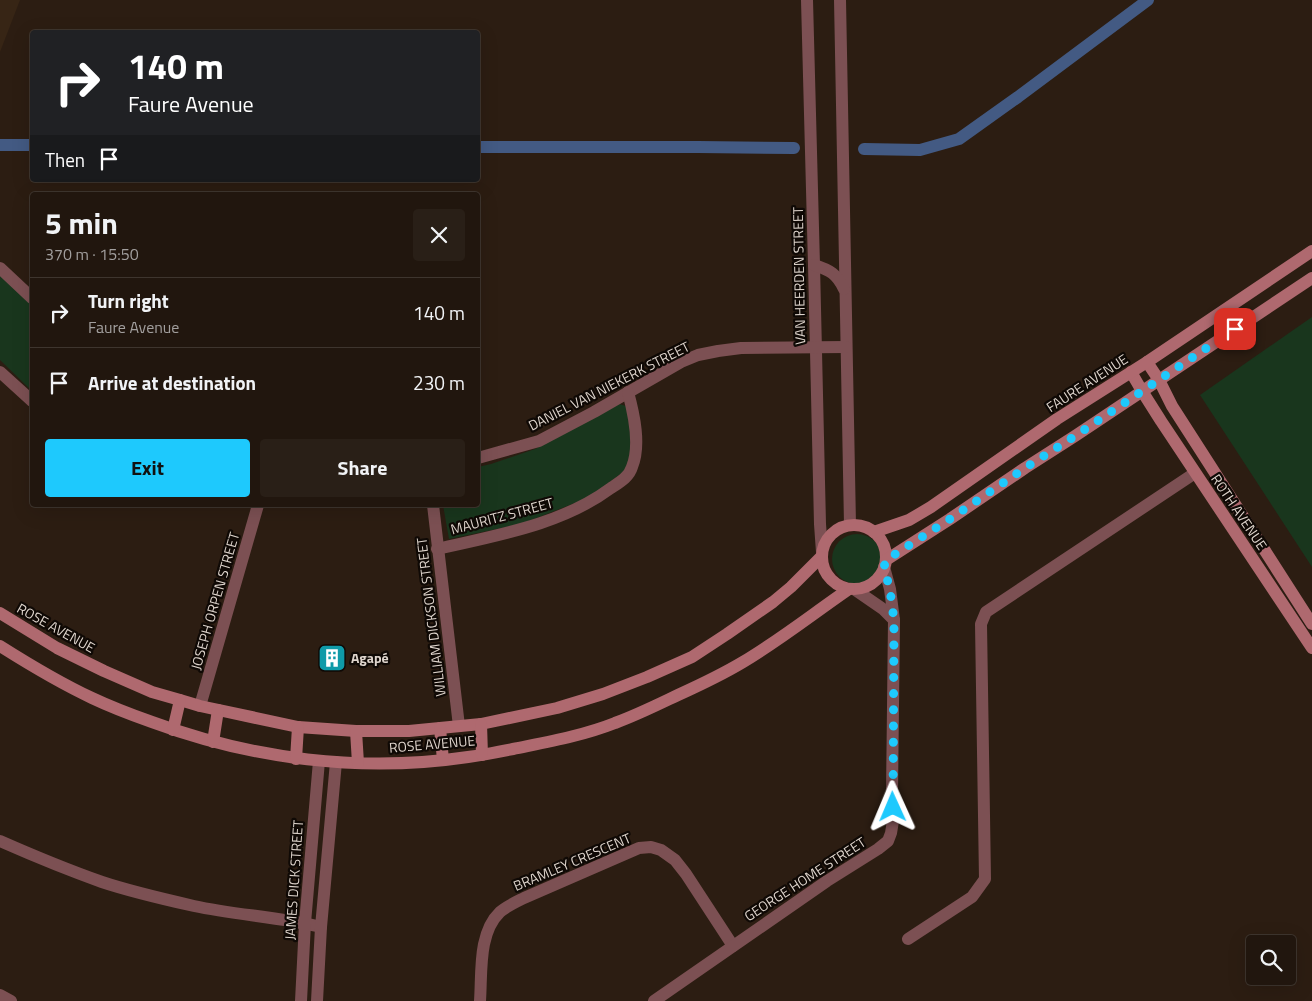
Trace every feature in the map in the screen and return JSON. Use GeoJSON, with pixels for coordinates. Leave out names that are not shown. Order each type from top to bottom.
{"type":"FeatureCollection","features":[{"type":"Feature","properties":{"kind":"street","name":"VAN HEERDEN STREET"},"geometry":{"type":"LineString","coordinates":[[807,0],[822,554]]}},
{"type":"Feature","properties":{"kind":"street"},"geometry":{"type":"LineString","coordinates":[[840,0],[850,525]]}},
{"type":"Feature","properties":{"kind":"street","name":"FAURE AVENUE"},"geometry":{"type":"LineString","coordinates":[[874,532],[909,520],[1312,251]]}},
{"type":"Feature","properties":{"kind":"street"},"geometry":{"type":"LineString","coordinates":[[814,265],[829,270],[839,279],[845,291]]}},
{"type":"Feature","properties":{"kind":"street"},"geometry":{"type":"LineString","coordinates":[[0,268],[30,296]]}},
{"type":"Feature","properties":{"kind":"street"},"geometry":{"type":"LineString","coordinates":[[885,564],[1025,468],[1312,278]]}},
{"type":"Feature","properties":{"kind":"street","name":"DANIEL VAN NIEKERK STREET"},"geometry":{"type":"LineString","coordinates":[[480,458],[539,441],[681,362],[698,355],[741,348],[846,347]]}},
{"type":"Feature","properties":{"kind":"street","name":"ROTH AVENUE"},"geometry":{"type":"LineString","coordinates":[[1147,362],[1159,380],[1172,406],[1312,624]]}},
{"type":"Feature","properties":{"kind":"street"},"geometry":{"type":"LineString","coordinates":[[0,372],[30,399]]}},
{"type":"Feature","properties":{"kind":"street","name":"ROTH AVENUE"},"geometry":{"type":"LineString","coordinates":[[1131,372],[1312,648]]}},
{"type":"Feature","properties":{"kind":"street","name":"MAURITZ STREET"},"geometry":{"type":"LineString","coordinates":[[437,549],[511,532],[562,515],[596,500],[621,481],[632,468],[635,457],[636,433],[628,392]]}},
{"type":"Feature","properties":{"kind":"street"},"geometry":{"type":"LineString","coordinates":[[1009,452],[1025,468]]}},
{"type":"Feature","properties":{"kind":"street"},"geometry":{"type":"LineString","coordinates":[[908,940],[972,897],[985,879],[981,624],[986,612],[1195,472]]}},
{"type":"Feature","properties":{"kind":"street","name":"JOSEPH ORPEN STREET"},"geometry":{"type":"LineString","coordinates":[[200,706],[257,507]]}},
{"type":"Feature","properties":{"kind":"street","name":"WILLIAM DICKSON STREET"},"geometry":{"type":"LineString","coordinates":[[433,507],[459,726]]}},
{"type":"Feature","properties":{"kind":"street"},"geometry":{"type":"LineString","coordinates":[[852,589],[872,583],[881,574],[885,564],[885,554],[882,542],[874,532],[862,526],[850,525],[835,531],[824,544],[822,554],[823,566],[833,581],[840,586],[852,589],[883,609],[894,620]]}},
{"type":"Feature","properties":{"kind":"street","name":"ROSE AVENUE"},"geometry":{"type":"LineString","coordinates":[[0,613],[57,648],[96,667],[152,692],[200,706],[298,727],[356,731],[409,731],[481,724],[557,708],[603,694],[647,677],[692,657],[728,634],[791,587],[822,554]]}},
{"type":"Feature","properties":{"kind":"street","name":"GEORGE HOME STREET"},"geometry":{"type":"LineString","coordinates":[[654,1001],[888,841],[892,833],[893,822],[894,620],[885,564]]}},
{"type":"Feature","properties":{"kind":"street","name":"ROSE AVENUE"},"geometry":{"type":"LineString","coordinates":[[0,646],[30,665],[93,698],[172,730],[213,742],[296,759],[358,763],[400,763],[482,755],[556,740],[614,724],[703,684],[743,662],[852,589]]}},
{"type":"Feature","properties":{"kind":"street"},"geometry":{"type":"LineString","coordinates":[[172,730],[180,700]]}},
{"type":"Feature","properties":{"kind":"street"},"geometry":{"type":"LineString","coordinates":[[213,742],[218,710]]}},
{"type":"Feature","properties":{"kind":"street"},"geometry":{"type":"LineString","coordinates":[[481,724],[482,755]]}},
{"type":"Feature","properties":{"kind":"street"},"geometry":{"type":"LineString","coordinates":[[296,759],[298,727]]}},
{"type":"Feature","properties":{"kind":"street"},"geometry":{"type":"LineString","coordinates":[[440,728],[443,760]]}},
{"type":"Feature","properties":{"kind":"street"},"geometry":{"type":"LineString","coordinates":[[356,731],[358,763]]}},
{"type":"Feature","properties":{"kind":"street","name":"JAMES DICK STREET"},"geometry":{"type":"LineString","coordinates":[[300,1001],[319,761]]}},
{"type":"Feature","properties":{"kind":"street"},"geometry":{"type":"LineString","coordinates":[[317,1001],[321,926],[336,762]]}},
{"type":"Feature","properties":{"kind":"street"},"geometry":{"type":"LineString","coordinates":[[0,841],[54,864],[104,882],[149,895],[238,914],[321,926]]}},
{"type":"Feature","properties":{"kind":"street","name":"BRAMLEY CRESCENT"},"geometry":{"type":"LineString","coordinates":[[480,1001],[483,949],[487,934],[500,912],[524,898],[640,848],[651,847],[660,850],[675,860],[733,946]]}},
{"type":"Feature","properties":{"kind":"street"},"geometry":{"type":"LineString","coordinates":[[0,995],[11,1001]]}},
{"type":"Feature","properties":{"kind":"shaded area"},"geometry":{"type":"Polygon","coordinates":[[[0,0],[20,0],[0,52],[0,0]]]}},
{"type":"Feature","properties":{"kind":"green space"},"geometry":{"type":"Polygon","coordinates":[[[0,274],[30,302],[30,389],[0,360],[0,274]]]}},
{"type":"Feature","properties":{"kind":"green space"},"geometry":{"type":"Polygon","coordinates":[[[1312,317],[1312,567],[1200,395],[1312,317]]]}},
{"type":"Feature","properties":{"kind":"green space"},"geometry":{"type":"Polygon","coordinates":[[[619,404],[626,406],[631,416],[630,467],[588,498],[521,524],[449,539],[443,507],[480,507],[480,467],[535,449],[619,404]]]}},
{"type":"Feature","properties":{"kind":"green space"},"geometry":{"type":"Polygon","coordinates":[[[857,534],[871,538],[878,545],[882,559],[878,573],[871,580],[857,584],[843,580],[836,573],[832,559],[836,545],[843,538],[857,534]]]}},
{"type":"Feature","properties":{"kind":"waterway"},"geometry":{"type":"LineString","coordinates":[[864,149],[920,150],[959,139],[1148,0]]}},
{"type":"Feature","properties":{"kind":"waterway"},"geometry":{"type":"LineString","coordinates":[[0,145],[30,145]]}},
{"type":"Feature","properties":{"kind":"waterway"},"geometry":{"type":"LineString","coordinates":[[480,147],[794,148]]}},
{"type":"Feature","properties":{"kind":"place","name":"Agapé"},"geometry":{"type":"Point","coordinates":[332,658]}},
{"type":"Feature","properties":{"kind":"route"},"geometry":{"type":"LineString","coordinates":[[893,807],[894,620],[890,590],[884,567],[886,560],[1235,329]]}}]}
